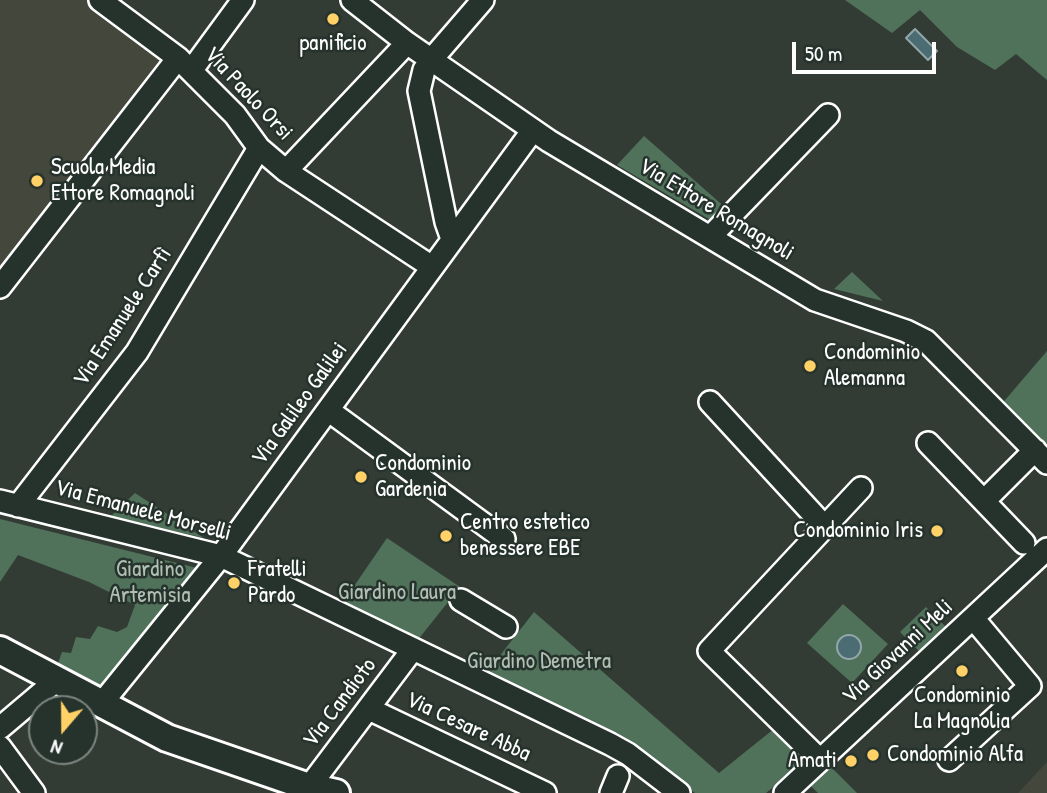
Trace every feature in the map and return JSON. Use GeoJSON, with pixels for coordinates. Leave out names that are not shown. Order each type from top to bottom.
{"type":"FeatureCollection","features":[{"type":"Feature","properties":{"kind":"street","name":"Via Paolo Orsi"},"geometry":{"type":"LineString","coordinates":[[100,0],[185,64],[235,114],[259,148],[286,171],[432,267]]}},
{"type":"Feature","properties":{"kind":"street"},"geometry":{"type":"LineString","coordinates":[[0,287],[185,64],[243,0]]}},
{"type":"Feature","properties":{"kind":"street"},"geometry":{"type":"LineString","coordinates":[[452,239],[446,222],[419,91],[424,70],[483,0]]}},
{"type":"Feature","properties":{"kind":"street","name":"Via Ettore Romagnoli"},"geometry":{"type":"LineString","coordinates":[[364,3],[407,43],[533,130],[710,237],[815,300],[906,331],[926,341],[1041,456]]}},
{"type":"Feature","properties":{"kind":"street"},"geometry":{"type":"LineString","coordinates":[[286,171],[407,43]]}},
{"type":"Feature","properties":{"kind":"street"},"geometry":{"type":"LineString","coordinates":[[710,237],[828,115]]}},
{"type":"Feature","properties":{"kind":"street","name":"Via Galileo Galilei"},"geometry":{"type":"LineString","coordinates":[[102,703],[220,556],[533,130]]}},
{"type":"Feature","properties":{"kind":"street","name":"Via Emanuele Carfì"},"geometry":{"type":"LineString","coordinates":[[9,503],[137,352],[259,148]]}},
{"type":"Feature","properties":{"kind":"street"},"geometry":{"type":"LineString","coordinates":[[710,402],[825,527]]}},
{"type":"Feature","properties":{"kind":"street"},"geometry":{"type":"LineString","coordinates":[[328,410],[504,539]]}},
{"type":"Feature","properties":{"kind":"street"},"geometry":{"type":"LineString","coordinates":[[928,443],[1024,544]]}},
{"type":"Feature","properties":{"kind":"street"},"geometry":{"type":"LineString","coordinates":[[984,501],[1041,456]]}},
{"type":"Feature","properties":{"kind":"street"},"geometry":{"type":"LineString","coordinates":[[820,760],[709,651],[861,488]]}},
{"type":"Feature","properties":{"kind":"street","name":"Via Emanuele Morselli"},"geometry":{"type":"LineString","coordinates":[[9,503],[220,556],[628,754],[679,793]]}},
{"type":"Feature","properties":{"kind":"street","name":"Via Giovanni Meli"},"geometry":{"type":"LineString","coordinates":[[785,793],[1047,549]]}},
{"type":"Feature","properties":{"kind":"street"},"geometry":{"type":"LineString","coordinates":[[461,600],[506,627]]}},
{"type":"Feature","properties":{"kind":"street"},"geometry":{"type":"LineString","coordinates":[[949,760],[1030,686],[973,618]]}},
{"type":"Feature","properties":{"kind":"street","name":"Via Candioto"},"geometry":{"type":"LineString","coordinates":[[309,788],[413,649]]}},
{"type":"Feature","properties":{"kind":"street"},"geometry":{"type":"LineString","coordinates":[[0,650],[167,738],[309,788],[336,793]]}},
{"type":"Feature","properties":{"kind":"street"},"geometry":{"type":"LineString","coordinates":[[0,728],[58,679]]}},
{"type":"Feature","properties":{"kind":"street","name":"Via Cesare Abba"},"geometry":{"type":"LineString","coordinates":[[369,709],[545,793]]}},
{"type":"Feature","properties":{"kind":"street"},"geometry":{"type":"LineString","coordinates":[[0,747],[34,793]]}},
{"type":"Feature","properties":{"kind":"shaded area","name":"Scuola Media Ettore Romagnoli"},"geometry":{"type":"Polygon","coordinates":[[[0,0],[87,0],[166,66],[0,274],[0,0]]]}},
{"type":"Feature","properties":{"kind":"shaded area"},"geometry":{"type":"Polygon","coordinates":[[[1047,762],[1047,793],[1018,793],[1047,762]]]}},
{"type":"Feature","properties":{"kind":"green space"},"geometry":{"type":"Polygon","coordinates":[[[845,0],[1047,0],[1047,80],[1016,54],[995,70],[957,47],[920,10],[892,33],[845,0]]]}},
{"type":"Feature","properties":{"kind":"green space"},"geometry":{"type":"Polygon","coordinates":[[[644,136],[727,209],[714,222],[617,165],[644,136]]]}},
{"type":"Feature","properties":{"kind":"green space"},"geometry":{"type":"Polygon","coordinates":[[[852,272],[883,301],[834,289],[852,272]]]}},
{"type":"Feature","properties":{"kind":"green space"},"geometry":{"type":"Polygon","coordinates":[[[1047,351],[1047,454],[1000,406],[1047,351]]]}},
{"type":"Feature","properties":{"kind":"green space"},"geometry":{"type":"Polygon","coordinates":[[[135,493],[204,538],[111,516],[135,493]]]}},
{"type":"Feature","properties":{"kind":"green space","name":"Giardino Artemisia"},"geometry":{"type":"Polygon","coordinates":[[[0,519],[197,568],[98,691],[57,666],[62,652],[71,653],[76,637],[90,639],[98,626],[117,632],[127,627],[135,605],[89,582],[18,555],[0,582],[0,519]]]}},
{"type":"Feature","properties":{"kind":"green space","name":"Giardino Laura"},"geometry":{"type":"Polygon","coordinates":[[[387,538],[460,587],[413,646],[339,608],[387,538]]]}},
{"type":"Feature","properties":{"kind":"green space"},"geometry":{"type":"Polygon","coordinates":[[[843,604],[888,644],[852,683],[807,643],[843,604]]]}},
{"type":"Feature","properties":{"kind":"green space"},"geometry":{"type":"Polygon","coordinates":[[[926,607],[946,627],[920,652],[900,632],[926,607]]]}},
{"type":"Feature","properties":{"kind":"green space","name":"Giardino Demetra"},"geometry":{"type":"Polygon","coordinates":[[[534,612],[719,773],[775,728],[808,758],[766,793],[695,793],[616,735],[604,736],[487,672],[534,612]]]}},
{"type":"Feature","properties":{"kind":"green space"},"geometry":{"type":"Polygon","coordinates":[[[827,763],[857,793],[818,793],[808,783],[827,763]]]}},
{"type":"Feature","properties":{"kind":"water"},"geometry":{"type":"Polygon","coordinates":[[[915,29],[937,51],[928,60],[906,38],[915,29]]]}},
{"type":"Feature","properties":{"kind":"water"},"geometry":{"type":"Polygon","coordinates":[[[849,635],[857,639],[861,647],[857,655],[849,659],[841,655],[837,647],[841,639],[849,635]]]}},
{"type":"Feature","properties":{"kind":"place","name":"panificio"},"geometry":{"type":"Point","coordinates":[333,19]}},
{"type":"Feature","properties":{"kind":"place","name":"Scuola Media Ettore Romagnoli"},"geometry":{"type":"Point","coordinates":[37,181]}},
{"type":"Feature","properties":{"kind":"place","name":"Condominio Alemanna"},"geometry":{"type":"Point","coordinates":[810,366]}},
{"type":"Feature","properties":{"kind":"place","name":"Condominio Gardenia"},"geometry":{"type":"Point","coordinates":[361,477]}},
{"type":"Feature","properties":{"kind":"place","name":"Condominio Iris"},"geometry":{"type":"Point","coordinates":[937,531]}},
{"type":"Feature","properties":{"kind":"place","name":"Centro estetico benessere EBE"},"geometry":{"type":"Point","coordinates":[446,536]}},
{"type":"Feature","properties":{"kind":"place","name":"Fratelli Pardo"},"geometry":{"type":"Point","coordinates":[234,583]}},
{"type":"Feature","properties":{"kind":"place","name":"Condominio La Magnolia"},"geometry":{"type":"Point","coordinates":[962,671]}},
{"type":"Feature","properties":{"kind":"place","name":"Condominio Alfa"},"geometry":{"type":"Point","coordinates":[873,755]}},
{"type":"Feature","properties":{"kind":"place","name":"Amati"},"geometry":{"type":"Point","coordinates":[851,761]}}]}
